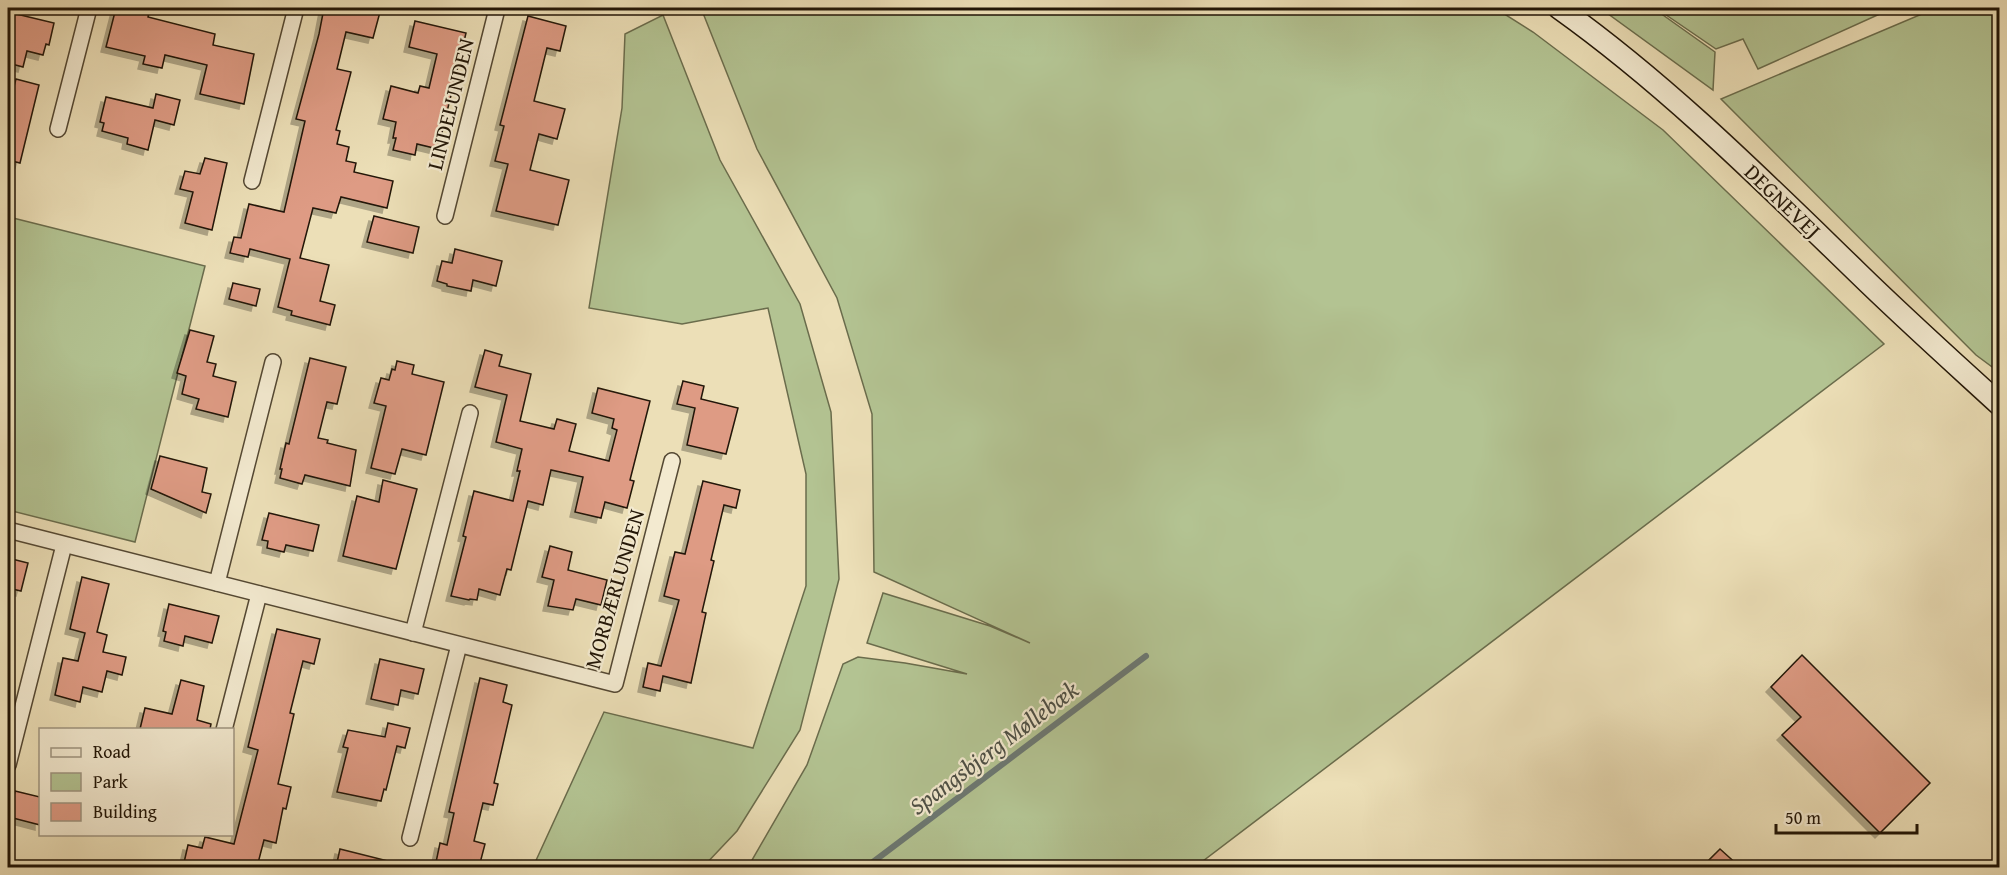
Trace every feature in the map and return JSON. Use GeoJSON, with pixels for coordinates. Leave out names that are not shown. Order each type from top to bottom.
{"type":"FeatureCollection","features":[{"type":"Feature","properties":{"kind":"street"},"geometry":{"type":"LineString","coordinates":[[58,129],[89,8]]}},
{"type":"Feature","properties":{"kind":"street"},"geometry":{"type":"LineString","coordinates":[[252,181],[296,8]]}},
{"type":"Feature","properties":{"kind":"street","name":"LINDELUNDEN"},"geometry":{"type":"LineString","coordinates":[[445,216],[497,9],[491,8]]}},
{"type":"Feature","properties":{"kind":"street","name":"DEGNEVEJ"},"geometry":{"type":"LineString","coordinates":[[1559,8],[1596,34],[1690,112],[2000,405]]}},
{"type":"Feature","properties":{"kind":"street"},"geometry":{"type":"LineString","coordinates":[[217,584],[273,362]]}},
{"type":"Feature","properties":{"kind":"street"},"geometry":{"type":"LineString","coordinates":[[413,633],[470,412]]}},
{"type":"Feature","properties":{"kind":"street","name":"MORBÆRLUNDEN"},"geometry":{"type":"LineString","coordinates":[[8,530],[615,684],[672,461]]}},
{"type":"Feature","properties":{"kind":"street"},"geometry":{"type":"LineString","coordinates":[[8,765],[64,545]]}},
{"type":"Feature","properties":{"kind":"street"},"geometry":{"type":"LineString","coordinates":[[224,728],[259,594]]}},
{"type":"Feature","properties":{"kind":"street"},"geometry":{"type":"LineString","coordinates":[[410,838],[459,645]]}},
{"type":"Feature","properties":{"kind":"green space"},"geometry":{"type":"Polygon","coordinates":[[[701,8],[1495,8],[1533,32],[1663,130],[1884,344],[1195,867],[748,867],[807,765],[843,664],[858,657],[967,674],[867,643],[883,593],[990,626],[1030,643],[874,572],[872,414],[837,298],[757,149],[701,8]]]}},
{"type":"Feature","properties":{"kind":"green space"},"geometry":{"type":"Polygon","coordinates":[[[1600,8],[1653,8],[1715,52],[1713,90],[1600,8]]]}},
{"type":"Feature","properties":{"kind":"green space"},"geometry":{"type":"Polygon","coordinates":[[[1656,8],[1893,8],[1758,69],[1743,39],[1716,49],[1656,8]]]}},
{"type":"Feature","properties":{"kind":"green space"},"geometry":{"type":"Polygon","coordinates":[[[1936,8],[1999,8],[1999,372],[1976,355],[1721,99],[1936,8]]]}},
{"type":"Feature","properties":{"kind":"green space"},"geometry":{"type":"Polygon","coordinates":[[[663,15],[720,160],[800,304],[831,412],[839,579],[800,730],[737,831],[703,867],[533,867],[604,712],[753,748],[806,586],[806,474],[768,308],[682,324],[589,308],[622,108],[625,34],[663,15]]]}},
{"type":"Feature","properties":{"kind":"green space"},"geometry":{"type":"Polygon","coordinates":[[[13,218],[205,266],[135,542],[8,510],[8,240],[13,218]]]}},
{"type":"Feature","properties":{"kind":"building"},"geometry":{"type":"Polygon","coordinates":[[[116,8],[150,8],[148,17],[215,34],[213,45],[254,54],[244,104],[200,94],[207,65],[165,55],[162,68],[143,64],[145,56],[106,47],[116,8]]]}},
{"type":"Feature","properties":{"kind":"building"},"geometry":{"type":"Polygon","coordinates":[[[324,8],[363,8],[380,12],[373,38],[346,32],[337,69],[351,72],[336,130],[340,131],[337,144],[349,147],[346,161],[356,163],[354,172],[393,181],[387,208],[341,197],[336,213],[313,208],[300,258],[329,265],[320,301],[335,305],[330,325],[291,315],[292,311],[278,307],[290,259],[250,249],[248,257],[230,253],[234,237],[241,238],[249,204],[284,212],[305,121],[296,119],[324,8]]]}},
{"type":"Feature","properties":{"kind":"building"},"geometry":{"type":"Polygon","coordinates":[[[8,12],[54,23],[49,45],[46,44],[43,55],[27,51],[23,67],[8,63],[8,12]]]}},
{"type":"Feature","properties":{"kind":"building"},"geometry":{"type":"Polygon","coordinates":[[[528,16],[566,26],[560,51],[547,48],[534,101],[565,109],[557,139],[539,134],[530,170],[569,180],[558,225],[496,211],[508,164],[495,161],[504,126],[500,125],[528,16]]]}},
{"type":"Feature","properties":{"kind":"building"},"geometry":{"type":"Polygon","coordinates":[[[415,21],[466,33],[438,149],[417,144],[415,155],[393,150],[396,122],[383,119],[391,86],[418,93],[420,86],[429,88],[437,54],[409,47],[415,21]]]}},
{"type":"Feature","properties":{"kind":"building"},"geometry":{"type":"Polygon","coordinates":[[[16,79],[39,85],[20,163],[8,160],[8,109],[16,79]]]}},
{"type":"Feature","properties":{"kind":"building"},"geometry":{"type":"Polygon","coordinates":[[[156,94],[180,100],[174,125],[155,120],[148,150],[127,144],[128,138],[102,131],[104,123],[100,122],[106,97],[153,108],[156,94]]]}},
{"type":"Feature","properties":{"kind":"building"},"geometry":{"type":"Polygon","coordinates":[[[205,158],[227,163],[212,230],[185,223],[193,192],[180,189],[185,171],[200,174],[205,158]]]}},
{"type":"Feature","properties":{"kind":"building"},"geometry":{"type":"Polygon","coordinates":[[[374,216],[419,227],[413,253],[367,242],[374,216]]]}},
{"type":"Feature","properties":{"kind":"building"},"geometry":{"type":"Polygon","coordinates":[[[455,249],[502,261],[496,286],[473,280],[471,291],[447,286],[437,281],[442,261],[452,263],[455,249]]]}},
{"type":"Feature","properties":{"kind":"building"},"geometry":{"type":"Polygon","coordinates":[[[233,283],[260,289],[256,306],[229,299],[233,283]]]}},
{"type":"Feature","properties":{"kind":"building"},"geometry":{"type":"Polygon","coordinates":[[[190,330],[214,336],[207,362],[216,364],[213,376],[236,382],[228,417],[196,409],[199,399],[182,394],[186,376],[177,373],[190,330]]]}},
{"type":"Feature","properties":{"kind":"building"},"geometry":{"type":"Polygon","coordinates":[[[485,350],[502,355],[499,366],[531,374],[520,421],[554,429],[557,419],[576,424],[569,451],[609,461],[617,430],[612,428],[614,419],[592,413],[598,388],[650,401],[630,480],[634,481],[627,508],[605,502],[601,518],[575,512],[583,477],[551,470],[543,505],[528,501],[511,570],[507,569],[500,595],[479,589],[477,600],[469,600],[451,596],[466,537],[463,536],[474,491],[513,501],[522,449],[496,442],[507,395],[475,387],[485,350]]]}},
{"type":"Feature","properties":{"kind":"building"},"geometry":{"type":"Polygon","coordinates":[[[310,358],[346,367],[337,404],[327,402],[318,438],[328,440],[327,443],[356,450],[350,486],[305,475],[302,484],[280,478],[286,443],[289,444],[310,358]]]}},
{"type":"Feature","properties":{"kind":"building"},"geometry":{"type":"Polygon","coordinates":[[[397,361],[414,365],[412,374],[444,382],[426,455],[402,449],[395,474],[371,468],[386,406],[374,403],[381,378],[389,380],[397,361]]]}},
{"type":"Feature","properties":{"kind":"building"},"geometry":{"type":"Polygon","coordinates":[[[683,381],[704,386],[701,399],[738,408],[726,454],[687,445],[695,408],[677,404],[683,381]]]}},
{"type":"Feature","properties":{"kind":"building"},"geometry":{"type":"Polygon","coordinates":[[[160,456],[207,468],[202,492],[211,494],[206,513],[151,489],[160,456]]]}},
{"type":"Feature","properties":{"kind":"building"},"geometry":{"type":"Polygon","coordinates":[[[383,480],[417,489],[396,569],[343,556],[357,496],[379,502],[383,480]]]}},
{"type":"Feature","properties":{"kind":"building"},"geometry":{"type":"Polygon","coordinates":[[[703,481],[740,490],[736,508],[724,505],[711,560],[714,561],[702,612],[706,613],[691,683],[663,676],[660,691],[643,687],[648,663],[661,666],[679,600],[664,596],[675,552],[685,554],[703,481]]]}},
{"type":"Feature","properties":{"kind":"building"},"geometry":{"type":"Polygon","coordinates":[[[269,513],[319,525],[313,551],[286,545],[284,552],[267,548],[268,541],[262,540],[269,513]]]}},
{"type":"Feature","properties":{"kind":"building"},"geometry":{"type":"Polygon","coordinates":[[[550,546],[572,552],[568,570],[607,580],[601,605],[576,599],[573,610],[548,606],[554,580],[542,577],[550,546]]]}},
{"type":"Feature","properties":{"kind":"building"},"geometry":{"type":"Polygon","coordinates":[[[8,558],[28,563],[21,591],[8,588],[8,558]]]}},
{"type":"Feature","properties":{"kind":"building"},"geometry":{"type":"Polygon","coordinates":[[[82,577],[109,584],[97,632],[107,635],[103,652],[126,657],[122,675],[107,671],[102,692],[83,687],[80,702],[55,695],[63,658],[78,661],[85,633],[70,629],[82,577]]]}},
{"type":"Feature","properties":{"kind":"building"},"geometry":{"type":"Polygon","coordinates":[[[169,604],[219,616],[212,643],[185,636],[183,646],[164,641],[166,632],[163,631],[169,604]]]}},
{"type":"Feature","properties":{"kind":"building"},"geometry":{"type":"Polygon","coordinates":[[[277,629],[320,639],[314,664],[303,661],[290,713],[294,714],[278,784],[291,787],[286,809],[283,808],[276,843],[264,840],[257,867],[224,867],[202,862],[201,867],[183,867],[188,845],[202,848],[205,837],[234,844],[258,750],[248,747],[277,629]]]}},
{"type":"Feature","properties":{"kind":"building"},"geometry":{"type":"Polygon","coordinates":[[[1802,655],[1930,783],[1880,833],[1782,735],[1801,717],[1771,687],[1802,655]]]}},
{"type":"Feature","properties":{"kind":"building"},"geometry":{"type":"Polygon","coordinates":[[[380,659],[424,669],[418,694],[401,690],[398,705],[371,699],[380,659]]]}},
{"type":"Feature","properties":{"kind":"building"},"geometry":{"type":"Polygon","coordinates":[[[480,678],[507,685],[503,702],[512,705],[494,783],[498,784],[493,805],[483,803],[474,841],[485,844],[479,867],[435,867],[440,843],[447,845],[454,813],[449,812],[480,678]]]}},
{"type":"Feature","properties":{"kind":"building"},"geometry":{"type":"Polygon","coordinates":[[[181,680],[204,686],[197,720],[211,724],[210,728],[140,728],[145,708],[172,714],[181,680]]]}},
{"type":"Feature","properties":{"kind":"building"},"geometry":{"type":"Polygon","coordinates":[[[388,723],[410,728],[405,748],[397,746],[381,801],[337,792],[348,748],[343,747],[348,730],[385,737],[388,723]]]}},
{"type":"Feature","properties":{"kind":"building"},"geometry":{"type":"Polygon","coordinates":[[[15,791],[39,797],[39,825],[9,817],[15,791]]]}},
{"type":"Feature","properties":{"kind":"building"},"geometry":{"type":"Polygon","coordinates":[[[340,849],[392,862],[391,867],[336,867],[340,849]]]}},
{"type":"Feature","properties":{"kind":"building"},"geometry":{"type":"Polygon","coordinates":[[[1720,849],[1740,867],[1702,867],[1720,849]]]}},
{"type":"Feature","properties":{"kind":"waterway","name":"Spangsbjerg Møllebæk"},"geometry":{"type":"LineString","coordinates":[[865,868],[1146,656]]}}]}
